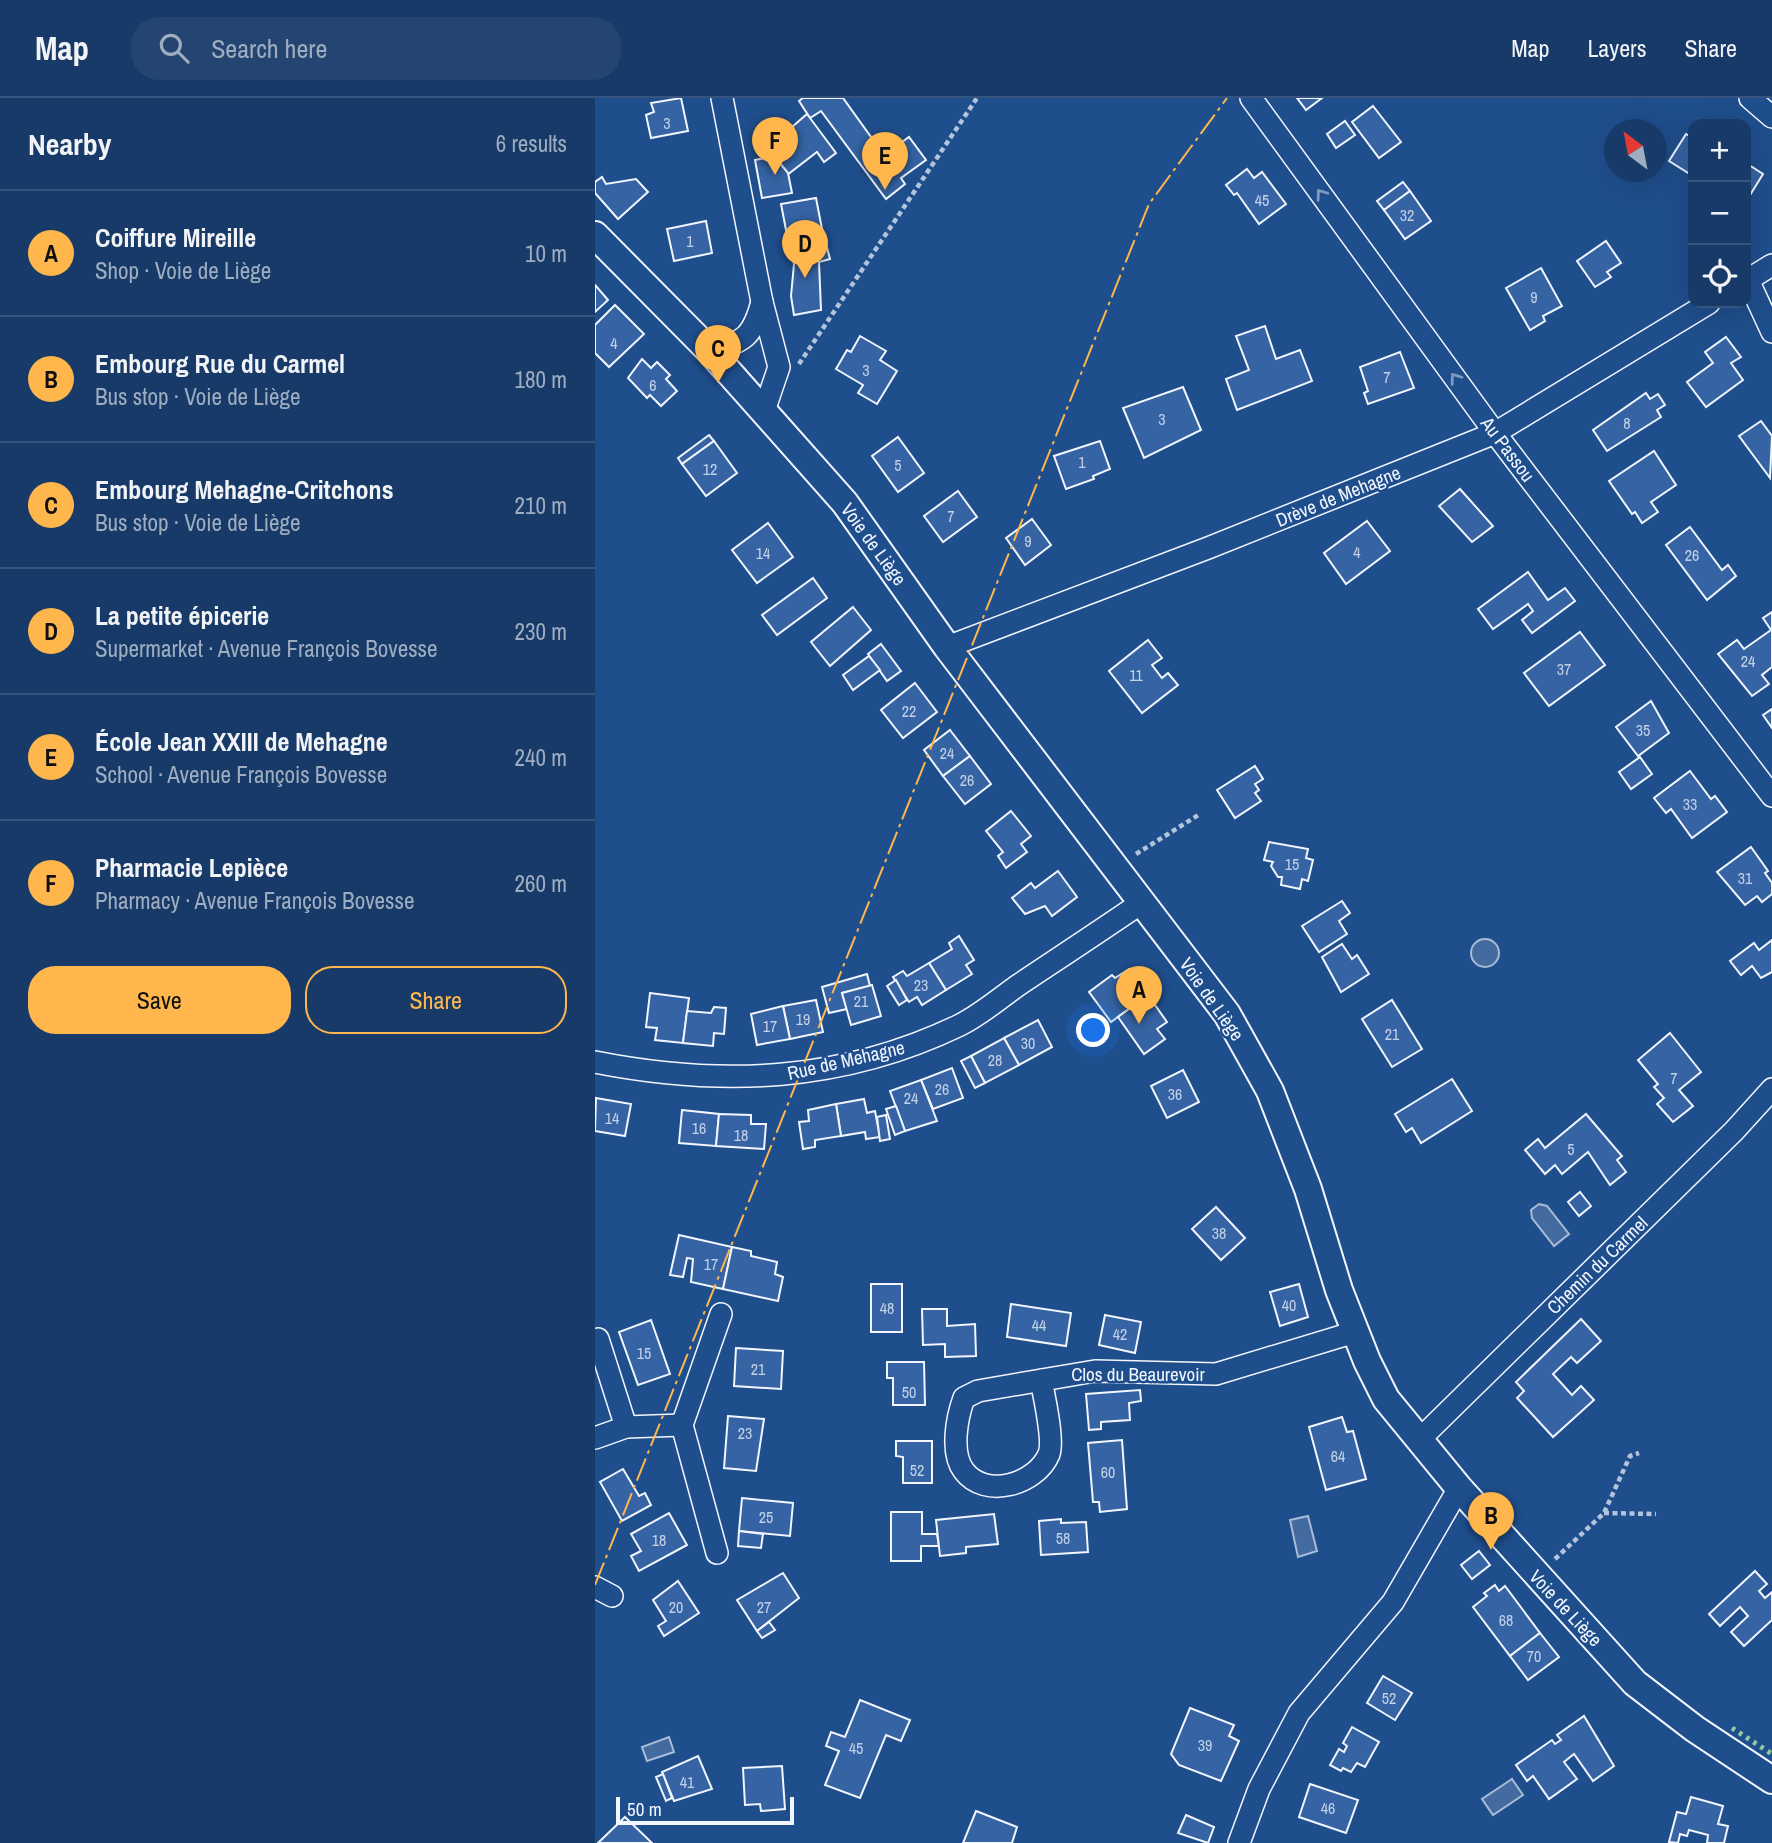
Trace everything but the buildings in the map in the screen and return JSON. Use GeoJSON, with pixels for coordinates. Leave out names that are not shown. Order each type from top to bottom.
{"type":"FeatureCollection","features":[{"type":"Feature","properties":{"kind":"street"},"geometry":{"type":"LineString","coordinates":[[722,98],[762,302],[779,367],[764,411]]}},
{"type":"Feature","properties":{"kind":"street","name":"Au Passou"},"geometry":{"type":"LineString","coordinates":[[1251,98],[1495,433],[1772,796]]}},
{"type":"Feature","properties":{"kind":"street"},"geometry":{"type":"LineString","coordinates":[[1750,98],[1772,117]]}},
{"type":"Feature","properties":{"kind":"street","name":"Voie de Liège"},"geometry":{"type":"LineString","coordinates":[[595,234],[711,352],[845,503],[947,646],[1227,1014],[1270,1091],[1308,1189],[1355,1332],[1386,1399],[1536,1576],[1636,1683],[1695,1729],[1772,1780]]}},
{"type":"Feature","properties":{"kind":"street"},"geometry":{"type":"LineString","coordinates":[[1751,278],[1772,265]]}},
{"type":"Feature","properties":{"kind":"street"},"geometry":{"type":"LineString","coordinates":[[1751,288],[1772,332]]}},
{"type":"Feature","properties":{"kind":"street"},"geometry":{"type":"LineString","coordinates":[[711,352],[734,346],[755,327],[762,302]]}},
{"type":"Feature","properties":{"kind":"street","name":"Drève de Mehagne"},"geometry":{"type":"LineString","coordinates":[[947,646],[1208,548],[1495,433],[1701,308]]}},
{"type":"Feature","properties":{"kind":"street","name":"Rue de Mehagne"},"geometry":{"type":"LineString","coordinates":[[595,1062],[687,1077],[752,1079],[831,1068],[904,1049],[962,1024],[1141,902]]}},
{"type":"Feature","properties":{"kind":"street","name":"Chemin du Carmel"},"geometry":{"type":"LineString","coordinates":[[1420,1439],[1734,1130],[1772,1089]]}},
{"type":"Feature","properties":{"kind":"street"},"geometry":{"type":"LineString","coordinates":[[717,1553],[682,1425],[720,1314]]}},
{"type":"Feature","properties":{"kind":"street","name":"Clos du Beaurevoir"},"geometry":{"type":"LineString","coordinates":[[1041,1380],[1050,1452],[1041,1467],[1030,1477],[1012,1484],[990,1486],[973,1480],[962,1469],[957,1457],[958,1414],[964,1398],[978,1391],[1041,1380],[1095,1371],[1216,1374],[1355,1332]]}},
{"type":"Feature","properties":{"kind":"street"},"geometry":{"type":"LineString","coordinates":[[598,1339],[625,1427]]}},
{"type":"Feature","properties":{"kind":"street"},"geometry":{"type":"LineString","coordinates":[[595,1438],[625,1427],[682,1425]]}},
{"type":"Feature","properties":{"kind":"street"},"geometry":{"type":"LineString","coordinates":[[1239,1843],[1259,1789],[1299,1713],[1394,1602],[1459,1488]]}},
{"type":"Feature","properties":{"kind":"path"},"geometry":{"type":"LineString","coordinates":[[779,367],[802,363],[977,98]]}},
{"type":"Feature","properties":{"kind":"path"},"geometry":{"type":"LineString","coordinates":[[1114,867],[1200,814]]}},
{"type":"Feature","properties":{"kind":"path"},"geometry":{"type":"LineString","coordinates":[[1536,1576],[1604,1513],[1630,1456],[1639,1453]]}},
{"type":"Feature","properties":{"kind":"path"},"geometry":{"type":"LineString","coordinates":[[1604,1513],[1656,1514]]}},
{"type":"Feature","properties":{"kind":"water"},"geometry":{"type":"Polygon","coordinates":[[[1485,939],[1495,943],[1499,953],[1495,963],[1485,967],[1475,963],[1471,953],[1475,943],[1485,939]]]}},
{"type":"Feature","properties":{"kind":"water"},"geometry":{"type":"Polygon","coordinates":[[[1539,1204],[1547,1206],[1569,1234],[1554,1246],[1532,1218],[1531,1210],[1539,1204]]]}},
{"type":"Feature","properties":{"kind":"water"},"geometry":{"type":"Polygon","coordinates":[[[1308,1516],[1317,1551],[1298,1557],[1290,1520],[1308,1516]]]}},
{"type":"Feature","properties":{"kind":"water"},"geometry":{"type":"Polygon","coordinates":[[[669,1737],[674,1752],[647,1761],[642,1747],[669,1737]]]}},
{"type":"Feature","properties":{"kind":"water"},"geometry":{"type":"Polygon","coordinates":[[[1512,1779],[1523,1795],[1493,1815],[1482,1799],[1512,1779]]]}},
{"type":"Feature","properties":{"kind":"hedge"},"geometry":{"type":"LineString","coordinates":[[1732,1728],[1772,1754]]}},
{"type":"Feature","properties":{"kind":"power"},"geometry":{"type":"LineString","coordinates":[[595,1585],[1149,204],[1227,98]]}},
{"type":"Feature","properties":{"kind":"place","name":"Pharmacie Lepièce"},"geometry":{"type":"Point","coordinates":[775,175]}},
{"type":"Feature","properties":{"kind":"place","name":"École Jean XXIII de Mehagne"},"geometry":{"type":"Point","coordinates":[885,190]}},
{"type":"Feature","properties":{"kind":"place","name":"La petite épicerie"},"geometry":{"type":"Point","coordinates":[805,278]}},
{"type":"Feature","properties":{"kind":"place","name":"Embourg Mehagne-Critchons"},"geometry":{"type":"Point","coordinates":[718,383]}},
{"type":"Feature","properties":{"kind":"place","name":"Coiffure Mireille"},"geometry":{"type":"Point","coordinates":[1139,1024]}},
{"type":"Feature","properties":{"kind":"place","name":"Embourg Rue du Carmel"},"geometry":{"type":"Point","coordinates":[1491,1550]}}]}
